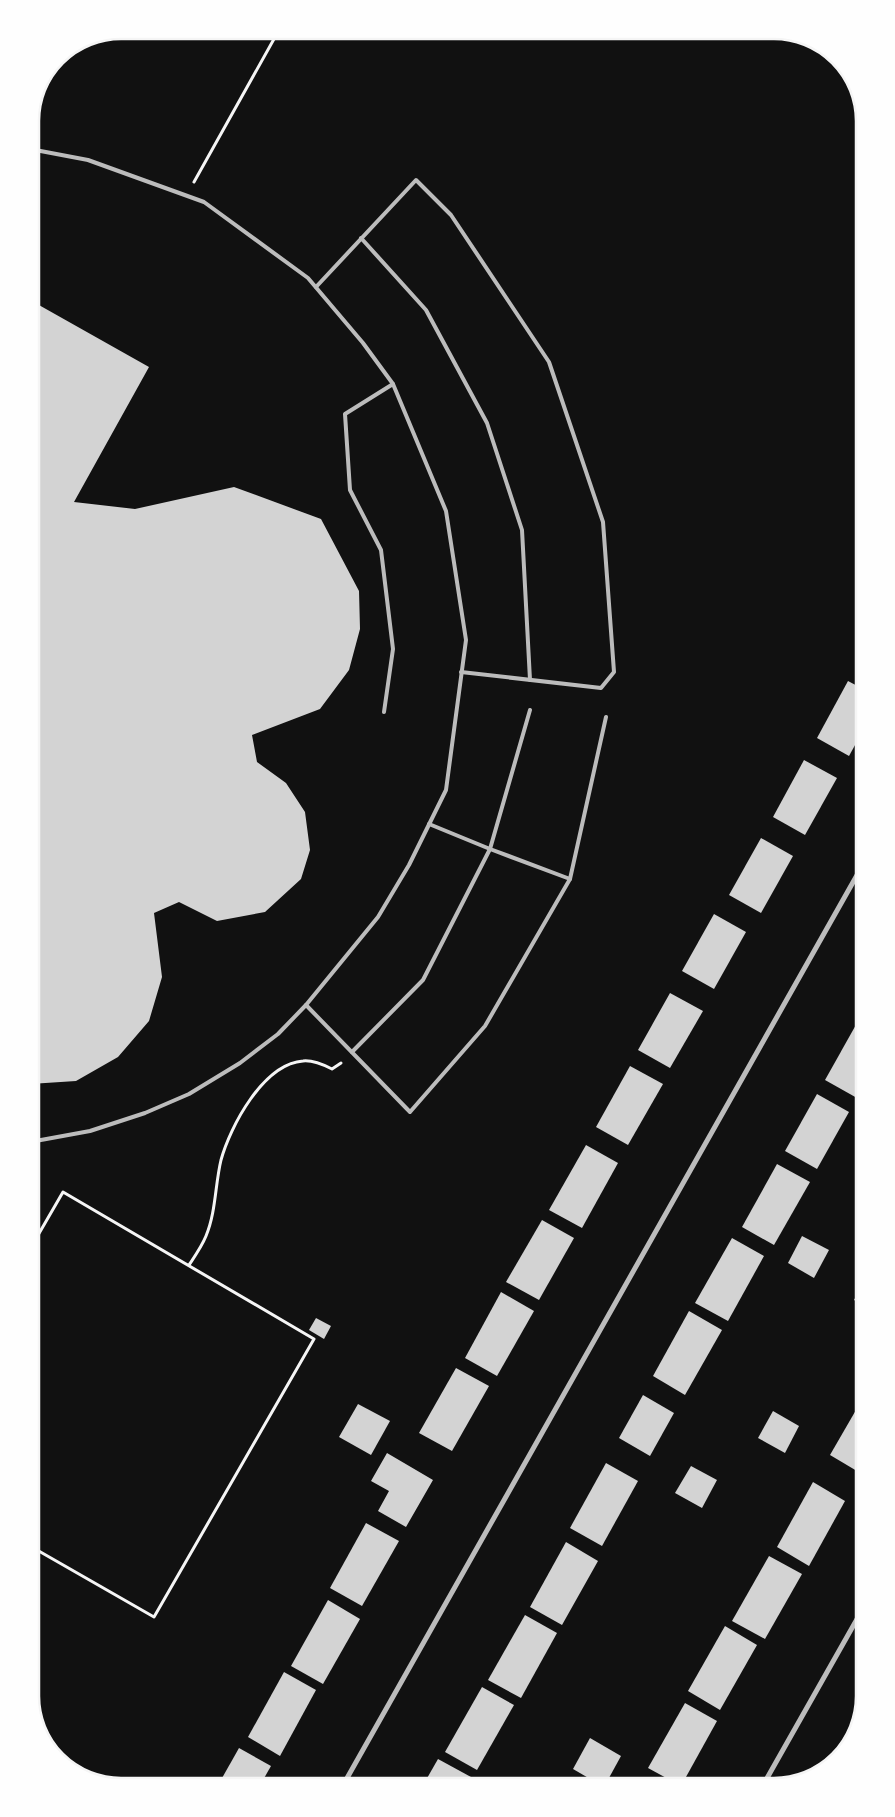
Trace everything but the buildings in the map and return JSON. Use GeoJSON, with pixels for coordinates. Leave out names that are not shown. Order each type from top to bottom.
{"type":"FeatureCollection","features":[{"type":"Feature","properties":{"kind":"street"},"geometry":{"type":"LineString","coordinates":[[347,1778],[856,877]]}},
{"type":"Feature","properties":{"kind":"street"},"geometry":{"type":"LineString","coordinates":[[767,1778],[856,1621]]}},
{"type":"Feature","properties":{"kind":"lane"},"geometry":{"type":"LineString","coordinates":[[39,151],[88,160],[204,202],[308,278],[316,287],[393,384],[446,511],[466,640],[446,790],[409,865],[378,917],[306,1005],[278,1034],[240,1063],[189,1094],[145,1113],[90,1131],[39,1140]]}},
{"type":"Feature","properties":{"kind":"lane"},"geometry":{"type":"LineString","coordinates":[[316,287],[416,180],[451,215],[549,362],[603,522],[614,672],[600,688],[461,672]]}},
{"type":"Feature","properties":{"kind":"lane"},"geometry":{"type":"LineString","coordinates":[[361,238],[426,310],[487,423],[522,530],[530,680]]}},
{"type":"Feature","properties":{"kind":"lane"},"geometry":{"type":"LineString","coordinates":[[384,712],[393,649],[381,550],[350,490],[344,414],[393,384]]}},
{"type":"Feature","properties":{"kind":"lane"},"geometry":{"type":"LineString","coordinates":[[352,1052],[423,980],[490,849],[530,710]]}},
{"type":"Feature","properties":{"kind":"lane"},"geometry":{"type":"LineString","coordinates":[[306,1005],[410,1112],[485,1026],[570,879],[606,717]]}},
{"type":"Feature","properties":{"kind":"lane"},"geometry":{"type":"LineString","coordinates":[[429,824],[570,879]]}},
{"type":"Feature","properties":{"kind":"path"},"geometry":{"type":"LineString","coordinates":[[186,196],[274,39]]}},
{"type":"Feature","properties":{"kind":"path"},"geometry":{"type":"LineString","coordinates":[[189,1266],[206,1236],[216,1183],[227,1141],[255,1092],[278,1071],[290,1064],[303,1061],[332,1068],[352,1052]]}},
{"type":"Feature","properties":{"kind":"path"},"geometry":{"type":"LineString","coordinates":[[39,1231],[63,1192],[314,1339],[154,1617],[39,1551]]}}]}
